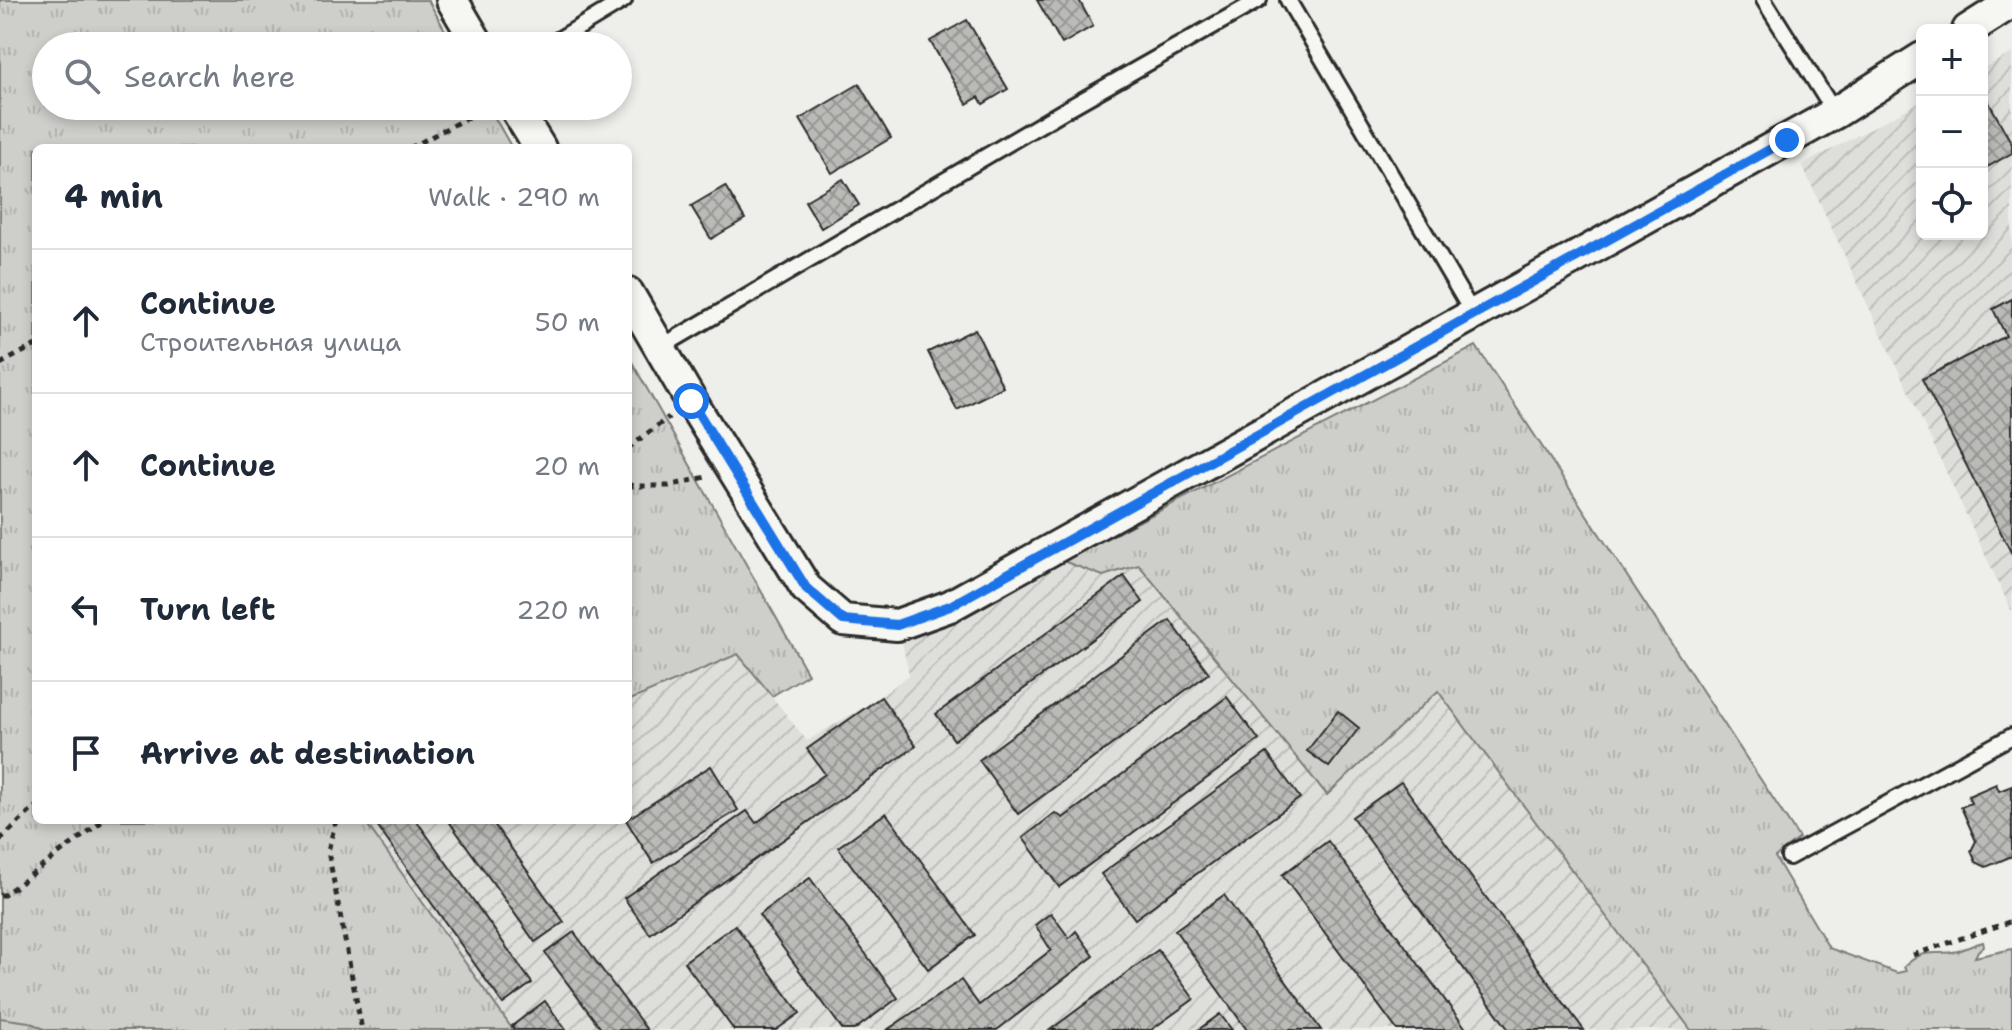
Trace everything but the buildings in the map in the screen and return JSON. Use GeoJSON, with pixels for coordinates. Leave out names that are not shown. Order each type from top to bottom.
{"type":"FeatureCollection","features":[{"type":"Feature","properties":{"kind":"street"},"geometry":{"type":"LineString","coordinates":[[452,0],[471,32]]}},
{"type":"Feature","properties":{"kind":"street"},"geometry":{"type":"LineString","coordinates":[[1977,24],[2012,2]]}},
{"type":"Feature","properties":{"kind":"street"},"geometry":{"type":"LineString","coordinates":[[632,300],[806,588],[843,620],[897,625],[950,606],[1835,113],[1916,62]]}},
{"type":"Feature","properties":{"kind":"street"},"geometry":{"type":"LineString","coordinates":[[523,120],[538,144]]}},
{"type":"Feature","properties":{"kind":"lane"},"geometry":{"type":"LineString","coordinates":[[571,32],[624,0]]}},
{"type":"Feature","properties":{"kind":"lane"},"geometry":{"type":"LineString","coordinates":[[661,347],[1259,0]]}},
{"type":"Feature","properties":{"kind":"lane"},"geometry":{"type":"LineString","coordinates":[[1288,0],[1473,314]]}},
{"type":"Feature","properties":{"kind":"lane"},"geometry":{"type":"LineString","coordinates":[[1764,0],[1835,113]]}},
{"type":"Feature","properties":{"kind":"lane"},"geometry":{"type":"LineString","coordinates":[[1789,857],[2012,736]]}},
{"type":"Feature","properties":{"kind":"path"},"geometry":{"type":"LineString","coordinates":[[418,144],[463,120]]}},
{"type":"Feature","properties":{"kind":"path"},"geometry":{"type":"LineString","coordinates":[[0,364],[32,347]]}},
{"type":"Feature","properties":{"kind":"path"},"geometry":{"type":"LineString","coordinates":[[632,445],[691,401]]}},
{"type":"Feature","properties":{"kind":"path"},"geometry":{"type":"LineString","coordinates":[[632,484],[669,486],[715,474],[741,483]]}},
{"type":"Feature","properties":{"kind":"path"},"geometry":{"type":"LineString","coordinates":[[0,840],[32,810]]}},
{"type":"Feature","properties":{"kind":"path"},"geometry":{"type":"LineString","coordinates":[[0,895],[99,824]]}},
{"type":"Feature","properties":{"kind":"path"},"geometry":{"type":"LineString","coordinates":[[335,824],[328,851],[362,1030]]}},
{"type":"Feature","properties":{"kind":"path"},"geometry":{"type":"LineString","coordinates":[[1913,955],[2012,921]]}},
{"type":"Feature","properties":{"kind":"shaded area"},"geometry":{"type":"Polygon","coordinates":[[[2012,53],[2012,612],[1802,165],[1916,104],[1916,240],[1988,240],[1988,66],[2012,53]]]}},
{"type":"Feature","properties":{"kind":"shaded area"},"geometry":{"type":"Polygon","coordinates":[[[1063,561],[1103,576],[1139,565],[1327,795],[1437,690],[1691,1030],[513,1030],[367,824],[632,824],[632,699],[738,653],[807,741],[880,697],[909,675],[902,642],[1063,561]]]}},
{"type":"Feature","properties":{"kind":"green space"},"geometry":{"type":"Polygon","coordinates":[[[0,0],[428,0],[446,32],[32,32],[32,120],[496,120],[510,144],[32,144],[32,824],[367,824],[513,1030],[0,1030],[0,0]]]}},
{"type":"Feature","properties":{"kind":"green space"},"geometry":{"type":"Polygon","coordinates":[[[1476,346],[1799,838],[1775,857],[1829,948],[1897,973],[1906,971],[1904,967],[1925,954],[1949,953],[1983,942],[1984,946],[1975,957],[2012,949],[2012,1030],[1691,1030],[1438,691],[1327,795],[1139,565],[1103,576],[1063,561],[1476,346]]]}},
{"type":"Feature","properties":{"kind":"green space"},"geometry":{"type":"Polygon","coordinates":[[[632,362],[808,674],[772,696],[738,654],[632,699],[632,362]]]}},
{"type":"Feature","properties":{"kind":"green space"},"geometry":{"type":"Polygon","coordinates":[[[0,1018],[29,1022],[46,1030],[0,1030],[0,1018]]]}},
{"type":"Feature","properties":{"kind":"route"},"geometry":{"type":"LineString","coordinates":[[691,401],[806,588],[843,620],[897,625],[950,606],[1787,140]]}}]}
